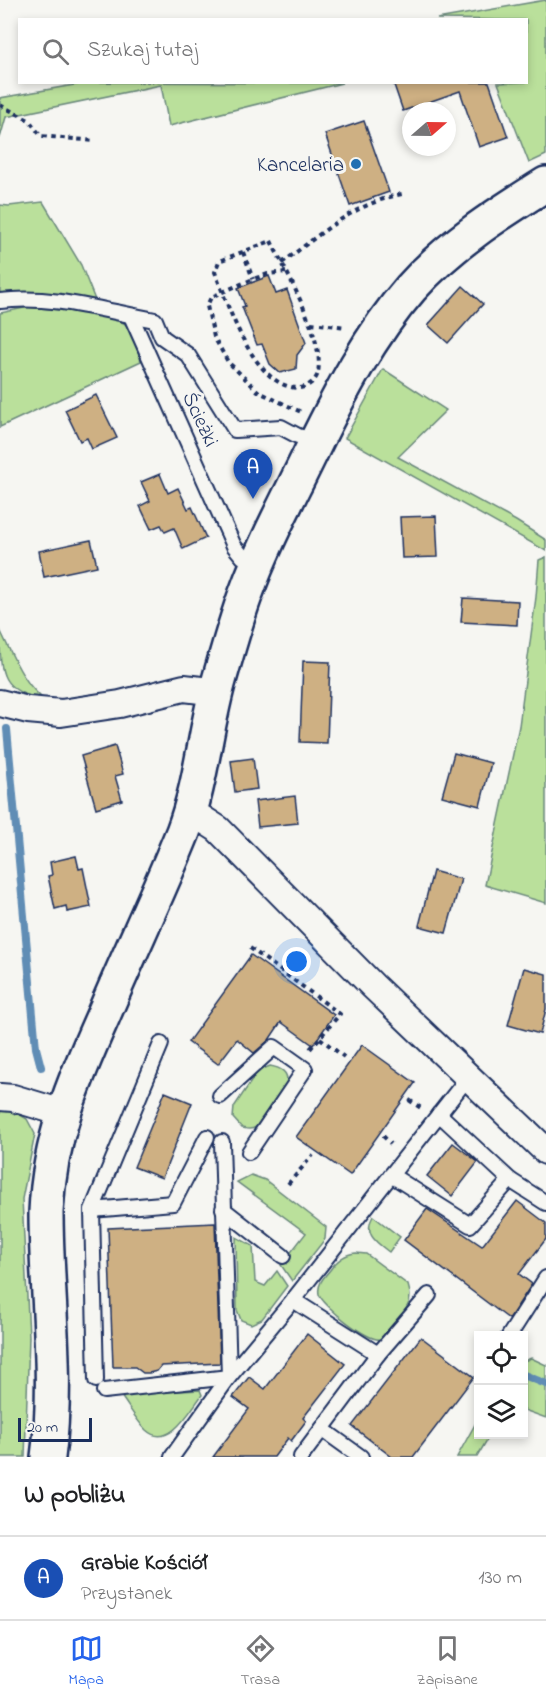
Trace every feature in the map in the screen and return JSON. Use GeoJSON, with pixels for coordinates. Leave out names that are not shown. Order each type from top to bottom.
{"type":"FeatureCollection","features":[{"type":"Feature","properties":{"kind":"street"},"geometry":{"type":"LineString","coordinates":[[48,1457],[53,1388],[46,1212],[51,1160],[63,1113],[76,1077],[159,888],[190,811],[214,696],[246,592],[310,427],[337,401],[374,338],[411,289],[447,252],[471,233],[546,184]]}},
{"type":"Feature","properties":{"kind":"street"},"geometry":{"type":"LineString","coordinates":[[0,703],[28,710],[61,713],[120,704],[184,688],[201,690],[214,696]]}},
{"type":"Feature","properties":{"kind":"street"},"geometry":{"type":"LineString","coordinates":[[190,811],[218,829],[373,986],[546,1151]]}},
{"type":"Feature","properties":{"kind":"street"},"geometry":{"type":"LineString","coordinates":[[0,1097],[13,1098],[63,1113]]}},
{"type":"Feature","properties":{"kind":"lane"},"geometry":{"type":"LineString","coordinates":[[0,301],[41,300],[78,304],[155,320],[162,338],[188,355],[235,429],[281,427],[298,436],[310,427]]}},
{"type":"Feature","properties":{"kind":"lane","name":"Ścieżki"},"geometry":{"type":"LineString","coordinates":[[131,315],[234,546],[243,557],[258,564]]}},
{"type":"Feature","properties":{"kind":"lane"},"geometry":{"type":"LineString","coordinates":[[161,1044],[92,1210],[100,1386],[229,1377]]}},
{"type":"Feature","properties":{"kind":"lane"},"geometry":{"type":"LineString","coordinates":[[220,1096],[274,1047],[305,1069],[249,1152]]}},
{"type":"Feature","properties":{"kind":"lane"},"geometry":{"type":"LineString","coordinates":[[172,1457],[229,1377],[293,1300],[469,1076]]}},
{"type":"Feature","properties":{"kind":"lane"},"geometry":{"type":"LineString","coordinates":[[439,1114],[510,1180],[546,1203]]}},
{"type":"Feature","properties":{"kind":"lane"},"geometry":{"type":"LineString","coordinates":[[92,1210],[173,1203],[207,1137]]}},
{"type":"Feature","properties":{"kind":"lane"},"geometry":{"type":"LineString","coordinates":[[222,1142],[229,1377]]}},
{"type":"Feature","properties":{"kind":"lane"},"geometry":{"type":"LineString","coordinates":[[391,1175],[470,1225],[510,1180]]}},
{"type":"Feature","properties":{"kind":"lane"},"geometry":{"type":"LineString","coordinates":[[223,1209],[283,1256]]}},
{"type":"Feature","properties":{"kind":"lane"},"geometry":{"type":"LineString","coordinates":[[512,1331],[546,1278]]}},
{"type":"Feature","properties":{"kind":"lane"},"geometry":{"type":"LineString","coordinates":[[302,1457],[378,1354],[429,1295]]}},
{"type":"Feature","properties":{"kind":"lane"},"geometry":{"type":"LineString","coordinates":[[293,1300],[378,1354]]}},
{"type":"Feature","properties":{"kind":"lane"},"geometry":{"type":"LineString","coordinates":[[322,1429],[361,1457]]}},
{"type":"Feature","properties":{"kind":"path"},"geometry":{"type":"LineString","coordinates":[[0,105],[29,120],[40,136],[95,141]]}},
{"type":"Feature","properties":{"kind":"path"},"geometry":{"type":"LineString","coordinates":[[282,263],[352,211],[386,197],[402,194]]}},
{"type":"Feature","properties":{"kind":"path"},"geometry":{"type":"LineString","coordinates":[[271,241],[311,323],[317,348],[318,373],[313,382],[303,388],[292,388],[279,382],[267,372],[247,348],[215,272],[219,261],[243,252],[271,241]]}},
{"type":"Feature","properties":{"kind":"path"},"geometry":{"type":"LineString","coordinates":[[243,252],[253,279]]}},
{"type":"Feature","properties":{"kind":"path"},"geometry":{"type":"LineString","coordinates":[[286,272],[253,279],[212,297],[207,306],[214,337],[228,362],[259,392],[310,427]]}},
{"type":"Feature","properties":{"kind":"path"},"geometry":{"type":"LineString","coordinates":[[311,323],[349,328]]}},
{"type":"Feature","properties":{"kind":"path"},"geometry":{"type":"LineString","coordinates":[[250,948],[340,1014],[298,1064]]}},
{"type":"Feature","properties":{"kind":"path"},"geometry":{"type":"LineString","coordinates":[[320,1038],[344,1057]]}},
{"type":"Feature","properties":{"kind":"path"},"geometry":{"type":"LineString","coordinates":[[288,1184],[313,1155]]}},
{"type":"Feature","properties":{"kind":"green space"},"geometry":{"type":"Polygon","coordinates":[[[546,0],[546,155],[529,163],[498,84],[528,84],[528,18],[443,18],[546,0]]]}},
{"type":"Feature","properties":{"kind":"green space"},"geometry":{"type":"Polygon","coordinates":[[[79,84],[338,84],[169,126],[161,85],[6,117],[0,138],[0,98],[79,84]]]}},
{"type":"Feature","properties":{"kind":"green space"},"geometry":{"type":"Polygon","coordinates":[[[43,202],[81,265],[95,300],[39,292],[0,295],[0,205],[43,202]]]}},
{"type":"Feature","properties":{"kind":"green space"},"geometry":{"type":"Polygon","coordinates":[[[29,307],[80,313],[120,321],[131,333],[141,361],[0,427],[0,313],[29,307]]]}},
{"type":"Feature","properties":{"kind":"green space"},"geometry":{"type":"Polygon","coordinates":[[[383,369],[446,410],[398,457],[516,521],[546,540],[546,551],[345,438],[383,369]]]}},
{"type":"Feature","properties":{"kind":"green space"},"geometry":{"type":"Polygon","coordinates":[[[546,557],[546,903],[485,885],[519,726],[539,560],[546,557]]]}},
{"type":"Feature","properties":{"kind":"green space"},"geometry":{"type":"Polygon","coordinates":[[[0,630],[25,678],[46,701],[19,692],[6,679],[2,670],[0,630]]]}},
{"type":"Feature","properties":{"kind":"green space"},"geometry":{"type":"Polygon","coordinates":[[[270,1066],[284,1072],[287,1077],[285,1088],[261,1123],[252,1129],[242,1128],[233,1118],[234,1107],[258,1071],[270,1066]]]}},
{"type":"Feature","properties":{"kind":"green space"},"geometry":{"type":"Polygon","coordinates":[[[0,1108],[14,1111],[27,1119],[35,1134],[22,1199],[29,1336],[25,1457],[0,1457],[0,1108]]]}},
{"type":"Feature","properties":{"kind":"green space"},"geometry":{"type":"Polygon","coordinates":[[[251,1175],[265,1180],[326,1227],[325,1239],[292,1281],[281,1265],[306,1233],[237,1182],[251,1175]]]}},
{"type":"Feature","properties":{"kind":"green space"},"geometry":{"type":"Polygon","coordinates":[[[373,1216],[400,1237],[389,1252],[370,1233],[370,1222],[373,1216]]]}},
{"type":"Feature","properties":{"kind":"green space"},"geometry":{"type":"Polygon","coordinates":[[[236,1237],[253,1246],[255,1282],[265,1286],[277,1271],[287,1286],[262,1319],[251,1324],[241,1320],[237,1310],[236,1237]]]}},
{"type":"Feature","properties":{"kind":"green space"},"geometry":{"type":"Polygon","coordinates":[[[356,1253],[366,1254],[408,1285],[410,1299],[407,1307],[381,1339],[367,1335],[347,1322],[328,1306],[319,1294],[322,1281],[335,1263],[345,1256],[356,1253]]]}},
{"type":"Feature","properties":{"kind":"green space"},"geometry":{"type":"Polygon","coordinates":[[[531,1358],[546,1365],[546,1418],[528,1411],[528,1359],[531,1358]]]}},
{"type":"Feature","properties":{"kind":"green space"},"geometry":{"type":"Polygon","coordinates":[[[200,1390],[202,1395],[186,1418],[171,1432],[163,1435],[155,1435],[146,1430],[121,1396],[124,1394],[200,1390]]]}},
{"type":"Feature","properties":{"kind":"green space"},"geometry":{"type":"Polygon","coordinates":[[[474,1426],[474,1439],[488,1439],[477,1457],[457,1457],[474,1426]]]}},
{"type":"Feature","properties":{"kind":"building"},"geometry":{"type":"Polygon","coordinates":[[[394,84],[490,84],[508,137],[479,147],[460,91],[429,102],[402,102],[402,108],[394,84]]]}},
{"type":"Feature","properties":{"kind":"building"},"geometry":{"type":"Polygon","coordinates":[[[364,121],[389,192],[350,206],[325,134],[364,121]]]}},
{"type":"Feature","properties":{"kind":"building"},"geometry":{"type":"Polygon","coordinates":[[[269,276],[276,294],[287,290],[306,343],[297,355],[296,369],[280,373],[270,364],[262,344],[257,345],[242,307],[245,306],[238,288],[269,276]]]}},
{"type":"Feature","properties":{"kind":"building"},"geometry":{"type":"Polygon","coordinates":[[[463,286],[483,304],[448,343],[428,325],[463,286]]]}},
{"type":"Feature","properties":{"kind":"building"},"geometry":{"type":"Polygon","coordinates":[[[96,395],[117,438],[92,449],[87,438],[80,441],[65,410],[96,395]]]}},
{"type":"Feature","properties":{"kind":"building"},"geometry":{"type":"Polygon","coordinates":[[[160,474],[168,493],[178,488],[188,509],[192,507],[206,538],[183,549],[174,528],[165,532],[161,525],[151,529],[140,506],[150,501],[141,482],[160,474]]]}},
{"type":"Feature","properties":{"kind":"building"},"geometry":{"type":"Polygon","coordinates":[[[436,516],[438,557],[402,558],[400,517],[436,516]]]}},
{"type":"Feature","properties":{"kind":"building"},"geometry":{"type":"Polygon","coordinates":[[[91,540],[97,566],[44,577],[39,551],[91,540]]]}},
{"type":"Feature","properties":{"kind":"building"},"geometry":{"type":"Polygon","coordinates":[[[463,598],[518,601],[517,625],[461,622],[463,598]]]}},
{"type":"Feature","properties":{"kind":"building"},"geometry":{"type":"Polygon","coordinates":[[[303,661],[330,662],[327,743],[300,742],[303,661]]]}},
{"type":"Feature","properties":{"kind":"building"},"geometry":{"type":"Polygon","coordinates":[[[115,746],[123,774],[115,776],[122,800],[96,808],[81,756],[115,746]]]}},
{"type":"Feature","properties":{"kind":"building"},"geometry":{"type":"Polygon","coordinates":[[[454,753],[491,763],[480,806],[442,796],[454,753]]]}},
{"type":"Feature","properties":{"kind":"building"},"geometry":{"type":"Polygon","coordinates":[[[253,758],[257,789],[235,792],[231,761],[253,758]]]}},
{"type":"Feature","properties":{"kind":"building"},"geometry":{"type":"Polygon","coordinates":[[[295,796],[298,823],[258,827],[255,801],[295,796]]]}},
{"type":"Feature","properties":{"kind":"building"},"geometry":{"type":"Polygon","coordinates":[[[76,856],[79,869],[83,868],[91,907],[67,912],[66,906],[55,909],[48,876],[52,875],[50,862],[76,856]]]}},
{"type":"Feature","properties":{"kind":"building"},"geometry":{"type":"Polygon","coordinates":[[[433,871],[461,879],[446,933],[419,926],[433,871]]]}},
{"type":"Feature","properties":{"kind":"building"},"geometry":{"type":"Polygon","coordinates":[[[251,955],[334,1015],[313,1045],[281,1022],[269,1040],[254,1053],[237,1039],[218,1064],[188,1042],[251,955]]]}},
{"type":"Feature","properties":{"kind":"building"},"geometry":{"type":"Polygon","coordinates":[[[524,968],[546,974],[546,1009],[540,1034],[508,1025],[524,968]]]}},
{"type":"Feature","properties":{"kind":"building"},"geometry":{"type":"Polygon","coordinates":[[[362,1045],[415,1083],[350,1175],[296,1137],[362,1045]]]}},
{"type":"Feature","properties":{"kind":"building"},"geometry":{"type":"Polygon","coordinates":[[[165,1092],[192,1103],[162,1178],[134,1167],[165,1092]]]}},
{"type":"Feature","properties":{"kind":"building"},"geometry":{"type":"Polygon","coordinates":[[[453,1143],[478,1162],[452,1196],[427,1176],[453,1143]]]}},
{"type":"Feature","properties":{"kind":"building"},"geometry":{"type":"Polygon","coordinates":[[[517,1201],[546,1223],[546,1239],[519,1274],[532,1284],[509,1319],[404,1240],[427,1209],[482,1246],[517,1201]]]}},
{"type":"Feature","properties":{"kind":"building"},"geometry":{"type":"Polygon","coordinates":[[[215,1223],[220,1363],[161,1366],[157,1371],[149,1373],[143,1373],[135,1367],[113,1367],[108,1228],[215,1223]]]}},
{"type":"Feature","properties":{"kind":"building"},"geometry":{"type":"Polygon","coordinates":[[[307,1334],[345,1364],[303,1418],[306,1421],[291,1441],[288,1438],[274,1457],[213,1457],[249,1409],[233,1397],[249,1377],[265,1389],[307,1334]]]}},
{"type":"Feature","properties":{"kind":"building"},"geometry":{"type":"Polygon","coordinates":[[[421,1337],[474,1377],[413,1457],[392,1457],[352,1426],[421,1337]]]}},
{"type":"Feature","properties":{"kind":"waterway"},"geometry":{"type":"LineString","coordinates":[[7,729],[36,1048],[41,1067]]}},
{"type":"Feature","properties":{"kind":"waterway"},"geometry":{"type":"LineString","coordinates":[[528,1377],[546,1384]]}},
{"type":"Feature","properties":{"kind":"place","name":"Kancelaria"},"geometry":{"type":"Point","coordinates":[356,164]}},
{"type":"Feature","properties":{"kind":"place","name":"Grabie Kościół"},"geometry":{"type":"Point","coordinates":[253,499]}}]}
